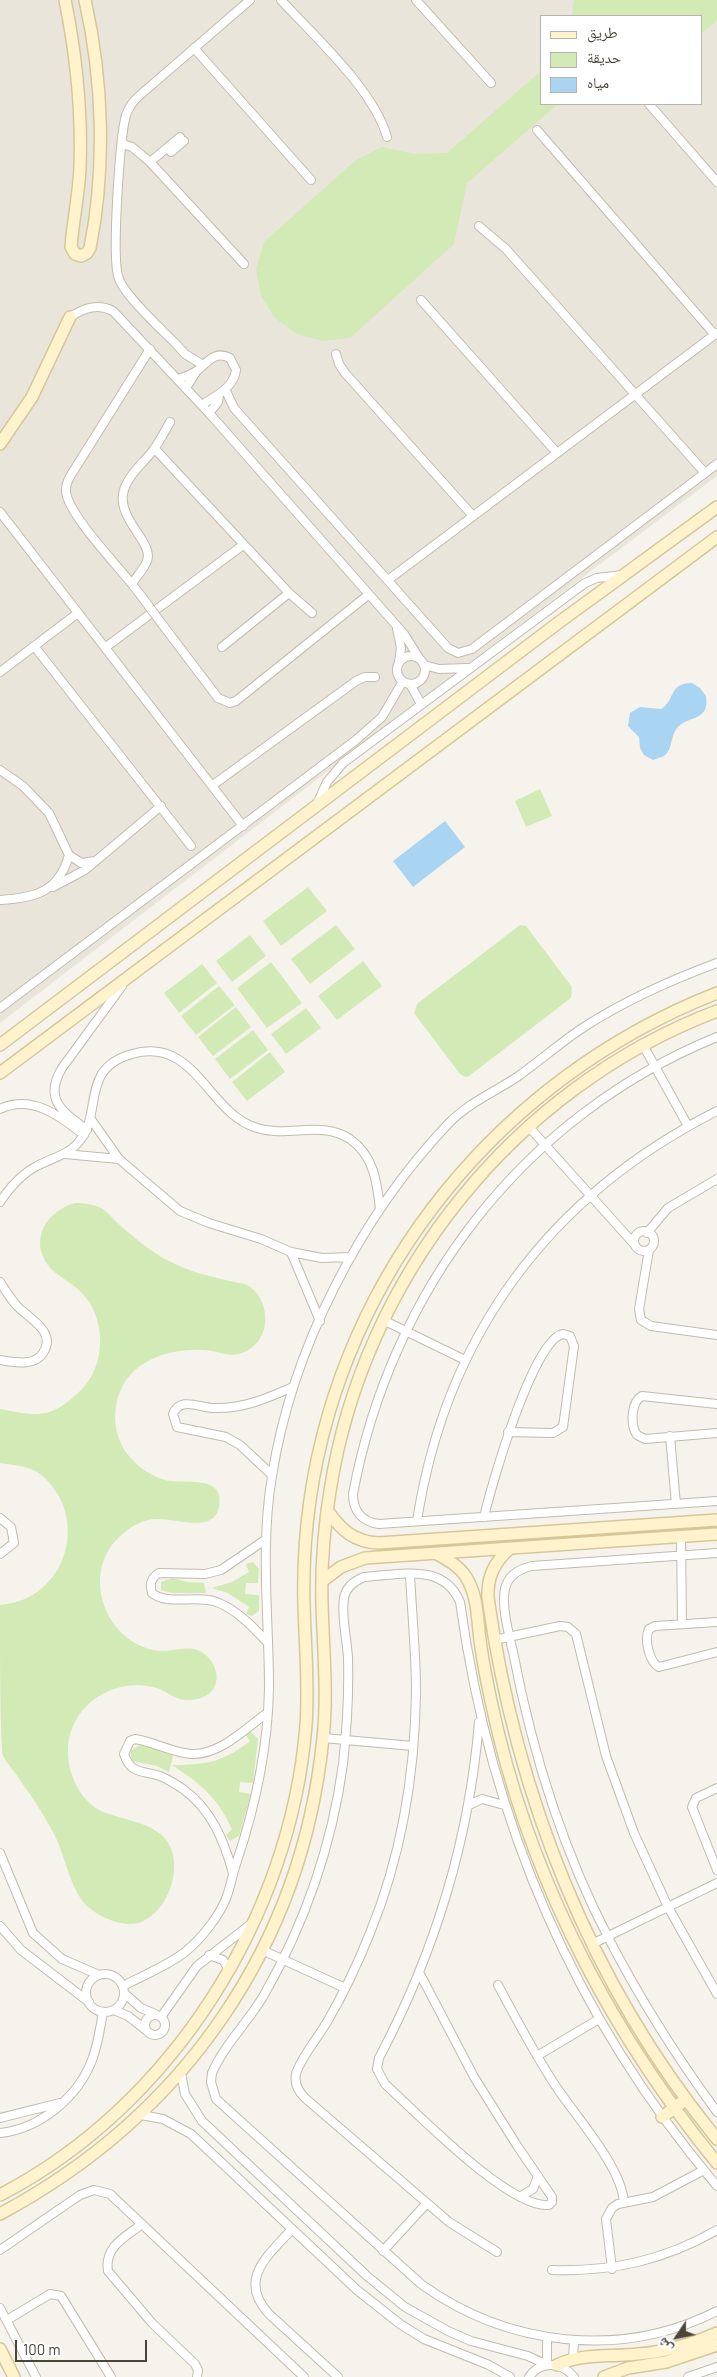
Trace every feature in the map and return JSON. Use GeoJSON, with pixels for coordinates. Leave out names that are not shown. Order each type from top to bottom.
{"type":"FeatureCollection","features":[{"type":"Feature","properties":{"kind":"street"},"geometry":{"type":"LineString","coordinates":[[65,0],[73,45],[80,120],[78,191],[71,247],[75,254],[81,256],[87,254],[90,248],[99,175],[96,70],[85,0]]}},
{"type":"Feature","properties":{"kind":"street"},"geometry":{"type":"LineString","coordinates":[[203,365],[185,354],[120,282],[116,265],[117,219],[124,123],[132,103],[250,0]]}},
{"type":"Feature","properties":{"kind":"street"},"geometry":{"type":"LineString","coordinates":[[281,0],[369,97],[383,123],[387,137]]}},
{"type":"Feature","properties":{"kind":"street"},"geometry":{"type":"LineString","coordinates":[[416,0],[491,83]]}},
{"type":"Feature","properties":{"kind":"street"},"geometry":{"type":"LineString","coordinates":[[194,48],[311,180]]}},
{"type":"Feature","properties":{"kind":"street"},"geometry":{"type":"LineString","coordinates":[[649,105],[717,182]]}},
{"type":"Feature","properties":{"kind":"street"},"geometry":{"type":"LineString","coordinates":[[388,580],[716,334],[537,130]]}},
{"type":"Feature","properties":{"kind":"street"},"geometry":{"type":"LineString","coordinates":[[152,164],[182,139]]}},
{"type":"Feature","properties":{"kind":"street"},"geometry":{"type":"LineString","coordinates":[[123,144],[132,147],[152,164],[244,264]]}},
{"type":"Feature","properties":{"kind":"street"},"geometry":{"type":"LineString","coordinates":[[479,226],[506,248],[637,393],[705,472]]}},
{"type":"Feature","properties":{"kind":"street"},"geometry":{"type":"LineString","coordinates":[[421,300],[557,453]]}},
{"type":"Feature","properties":{"kind":"street"},"geometry":{"type":"LineString","coordinates":[[0,444],[32,397],[70,317],[94,307],[109,309],[150,349],[202,405],[396,628],[404,634],[422,661],[423,677],[419,681],[407,682]]}},
{"type":"Feature","properties":{"kind":"street"},"geometry":{"type":"LineString","coordinates":[[150,349],[76,467],[68,481],[66,490],[68,498],[85,527],[132,584],[218,698],[230,703],[236,700],[368,595]]}},
{"type":"Feature","properties":{"kind":"street"},"geometry":{"type":"LineString","coordinates":[[336,354],[339,364],[345,373],[473,516]]}},
{"type":"Feature","properties":{"kind":"street"},"geometry":{"type":"LineString","coordinates":[[186,388],[196,372],[218,355],[226,356],[232,360],[235,366],[235,374],[209,413]]}},
{"type":"Feature","properties":{"kind":"street"},"geometry":{"type":"LineString","coordinates":[[178,379],[196,372]]}},
{"type":"Feature","properties":{"kind":"street"},"geometry":{"type":"LineString","coordinates":[[202,405],[222,392]]}},
{"type":"Feature","properties":{"kind":"street"},"geometry":{"type":"LineString","coordinates":[[222,392],[234,408],[448,648],[458,653],[466,651],[596,557],[717,464]]}},
{"type":"Feature","properties":{"kind":"street"},"geometry":{"type":"LineString","coordinates":[[132,584],[147,561],[148,555],[122,505],[124,491],[140,465],[155,449],[170,422]]}},
{"type":"Feature","properties":{"kind":"street"},"geometry":{"type":"LineString","coordinates":[[155,449],[243,545],[289,593],[312,613]]}},
{"type":"Feature","properties":{"kind":"street"},"geometry":{"type":"LineString","coordinates":[[0,1045],[316,806],[717,507]]}},
{"type":"Feature","properties":{"kind":"street"},"geometry":{"type":"LineString","coordinates":[[0,512],[244,826]]}},
{"type":"Feature","properties":{"kind":"street"},"geometry":{"type":"LineString","coordinates":[[0,1073],[717,537]]}},
{"type":"Feature","properties":{"kind":"street"},"geometry":{"type":"LineString","coordinates":[[106,648],[243,545]]}},
{"type":"Feature","properties":{"kind":"street"},"geometry":{"type":"LineString","coordinates":[[316,806],[327,782],[343,763],[469,668],[585,583],[603,577],[623,576]]}},
{"type":"Feature","properties":{"kind":"street"},"geometry":{"type":"LineString","coordinates":[[222,647],[289,593]]}},
{"type":"Feature","properties":{"kind":"street"},"geometry":{"type":"LineString","coordinates":[[0,672],[78,613]]}},
{"type":"Feature","properties":{"kind":"street"},"geometry":{"type":"LineString","coordinates":[[396,628],[400,637],[398,671],[421,704]]}},
{"type":"Feature","properties":{"kind":"street"},"geometry":{"type":"LineString","coordinates":[[34,646],[191,846]]}},
{"type":"Feature","properties":{"kind":"street"},"geometry":{"type":"LineString","coordinates":[[399,662],[410,656],[440,669],[469,668]]}},
{"type":"Feature","properties":{"kind":"street"},"geometry":{"type":"LineString","coordinates":[[213,785],[356,681],[365,677],[375,678]]}},
{"type":"Feature","properties":{"kind":"street"},"geometry":{"type":"LineString","coordinates":[[0,1008],[244,826],[374,725],[407,682]]}},
{"type":"Feature","properties":{"kind":"street"},"geometry":{"type":"LineString","coordinates":[[0,770],[23,786],[49,813],[69,855],[82,862],[95,861]]}},
{"type":"Feature","properties":{"kind":"street"},"geometry":{"type":"LineString","coordinates":[[0,900],[34,895],[74,878],[161,806]]}},
{"type":"Feature","properties":{"kind":"street"},"geometry":{"type":"LineString","coordinates":[[48,889],[58,880],[65,868],[69,855]]}},
{"type":"Feature","properties":{"kind":"street"},"geometry":{"type":"LineString","coordinates":[[114,2010],[121,2003],[124,1990],[186,1951],[202,1935],[224,1902],[233,1874],[256,1799],[263,1756],[269,1690],[265,1540],[272,1474],[293,1387],[320,1321],[351,1257],[380,1209],[450,1122],[474,1102],[520,1074],[605,1014],[660,986],[717,963]]}},
{"type":"Feature","properties":{"kind":"street"},"geometry":{"type":"LineString","coordinates":[[55,1109],[55,1086],[58,1074],[127,978]]}},
{"type":"Feature","properties":{"kind":"street"},"geometry":{"type":"LineString","coordinates":[[0,2195],[73,2149],[112,2116],[175,2048],[229,1970],[256,1919],[280,1853],[298,1789],[306,1722],[304,1569],[310,1501],[321,1442],[332,1400],[356,1336],[383,1281],[405,1244],[446,1188],[493,1137],[531,1102],[581,1064],[626,1036],[669,1013],[717,993]]}},
{"type":"Feature","properties":{"kind":"street"},"geometry":{"type":"LineString","coordinates":[[0,2214],[38,2194],[84,2163],[141,2115],[181,2073],[225,2014],[262,1950],[275,1920],[304,1837],[315,1792],[323,1738],[326,1684],[322,1581],[327,1510],[338,1447],[350,1405],[383,1320],[417,1259],[457,1203],[485,1170],[528,1127],[569,1094],[639,1048],[717,1011]]}},
{"type":"Feature","properties":{"kind":"street"},"geometry":{"type":"LineString","coordinates":[[626,1036],[656,1067],[688,1126]]}},
{"type":"Feature","properties":{"kind":"street"},"geometry":{"type":"LineString","coordinates":[[717,1037],[656,1067],[587,1111],[545,1146],[504,1186],[466,1231],[433,1279],[405,1330],[385,1376],[370,1422],[358,1470],[353,1502],[360,1515],[372,1523],[717,1502]]}},
{"type":"Feature","properties":{"kind":"street"},"geometry":{"type":"LineString","coordinates":[[0,1202],[11,1186],[24,1174],[45,1161],[66,1154],[76,1146],[85,1132],[90,1118],[93,1093],[104,1070],[131,1054],[145,1052],[165,1054],[189,1066],[222,1106],[243,1122],[271,1131],[320,1129],[349,1139],[370,1161],[378,1186],[380,1209]]}},
{"type":"Feature","properties":{"kind":"street"},"geometry":{"type":"LineString","coordinates":[[0,1109],[27,1104],[55,1109],[85,1132]]}},
{"type":"Feature","properties":{"kind":"street"},"geometry":{"type":"LineString","coordinates":[[417,1521],[434,1439],[465,1360],[481,1329],[519,1271],[565,1219],[620,1170],[688,1126],[717,1111]]}},
{"type":"Feature","properties":{"kind":"street"},"geometry":{"type":"LineString","coordinates":[[90,1118],[118,1159],[180,1210],[209,1223],[261,1239],[291,1252],[322,1258],[351,1257]]}},
{"type":"Feature","properties":{"kind":"street"},"geometry":{"type":"LineString","coordinates":[[528,1127],[635,1245],[641,1250],[649,1250]]}},
{"type":"Feature","properties":{"kind":"street"},"geometry":{"type":"LineString","coordinates":[[66,1154],[118,1159]]}},
{"type":"Feature","properties":{"kind":"street"},"geometry":{"type":"LineString","coordinates":[[635,1245],[634,1239],[638,1234],[647,1232],[668,1208],[717,1179]]}},
{"type":"Feature","properties":{"kind":"street"},"geometry":{"type":"LineString","coordinates":[[647,1232],[652,1236],[654,1242],[649,1250],[638,1309],[641,1320],[651,1326],[717,1335]]}},
{"type":"Feature","properties":{"kind":"street"},"geometry":{"type":"LineString","coordinates":[[291,1252],[320,1321]]}},
{"type":"Feature","properties":{"kind":"street"},"geometry":{"type":"LineString","coordinates":[[0,1282],[11,1299],[41,1327],[46,1336],[47,1343],[45,1350],[35,1361],[24,1363],[0,1360]]}},
{"type":"Feature","properties":{"kind":"street"},"geometry":{"type":"LineString","coordinates":[[383,1320],[465,1360]]}},
{"type":"Feature","properties":{"kind":"street"},"geometry":{"type":"LineString","coordinates":[[484,1517],[508,1432],[529,1384],[554,1339],[559,1334],[570,1336],[574,1346],[563,1427],[553,1433],[508,1432]]}},
{"type":"Feature","properties":{"kind":"street"},"geometry":{"type":"LineString","coordinates":[[272,1474],[245,1449],[226,1437],[177,1427],[172,1414],[174,1409],[187,1404],[210,1408],[239,1407],[293,1387]]}},
{"type":"Feature","properties":{"kind":"street"},"geometry":{"type":"LineString","coordinates":[[717,1404],[646,1396],[639,1398],[635,1404],[633,1426],[637,1435],[645,1439],[717,1433]]}},
{"type":"Feature","properties":{"kind":"street"},"geometry":{"type":"LineString","coordinates":[[332,1400],[350,1405]]}},
{"type":"Feature","properties":{"kind":"street"},"geometry":{"type":"LineString","coordinates":[[670,1436],[676,1504]]}},
{"type":"Feature","properties":{"kind":"street"},"geometry":{"type":"LineString","coordinates":[[327,1510],[338,1526],[350,1536],[364,1542],[380,1543],[717,1520]]}},
{"type":"Feature","properties":{"kind":"street"},"geometry":{"type":"LineString","coordinates":[[0,1518],[11,1527],[14,1543],[0,1554]]}},
{"type":"Feature","properties":{"kind":"street"},"geometry":{"type":"LineString","coordinates":[[322,1581],[341,1567],[357,1560],[717,1534]]}},
{"type":"Feature","properties":{"kind":"street"},"geometry":{"type":"LineString","coordinates":[[681,1536],[682,1624]]}},
{"type":"Feature","properties":{"kind":"street"},"geometry":{"type":"LineString","coordinates":[[265,1540],[221,1570],[205,1574],[159,1574],[154,1576],[150,1587],[156,1596],[163,1599],[202,1598],[219,1603],[242,1618],[267,1642]]}},
{"type":"Feature","properties":{"kind":"street"},"geometry":{"type":"LineString","coordinates":[[509,1549],[494,1566],[488,1587],[494,1640],[512,1729],[555,1860],[592,1944],[637,2026],[686,2099],[717,2139]]}},
{"type":"Feature","properties":{"kind":"street"},"geometry":{"type":"LineString","coordinates":[[717,1553],[523,1568],[515,1572],[505,1588],[504,1597],[522,1697],[548,1790],[579,1872],[608,1936],[659,2028],[717,2112]]}},
{"type":"Feature","properties":{"kind":"street"},"geometry":{"type":"LineString","coordinates":[[437,1554],[458,1567],[472,1588],[489,1691],[511,1781],[525,1824],[559,1910],[579,1952],[610,2008],[674,2108],[717,2163]]}},
{"type":"Feature","properties":{"kind":"street"},"geometry":{"type":"LineString","coordinates":[[410,1574],[415,1664],[413,1746],[405,1809],[391,1871],[371,1931],[345,1988],[296,2072],[297,2086],[304,2098],[456,2227],[497,2252]]}},
{"type":"Feature","properties":{"kind":"street"},"geometry":{"type":"LineString","coordinates":[[717,2186],[662,2117],[599,2020],[546,1915],[504,1805],[479,1715],[460,1602],[456,1594],[451,1586],[436,1576],[410,1574],[364,1577],[351,1584],[344,1596],[348,1672],[346,1740],[340,1786],[326,1848],[302,1918],[283,1960],[254,2010],[215,2065],[211,2082],[212,2091],[221,2106],[383,2251],[421,2284],[466,2312],[511,2329],[547,2337],[574,2341],[605,2341],[644,2337],[717,2311]]}},
{"type":"Feature","properties":{"kind":"street"},"geometry":{"type":"LineString","coordinates":[[717,1622],[655,1626],[649,1629],[647,1636],[651,1658],[655,1665],[663,1667],[717,1652]]}},
{"type":"Feature","properties":{"kind":"street"},"geometry":{"type":"LineString","coordinates":[[494,1640],[564,1626],[571,1628],[576,1634],[595,1717],[609,1764],[634,1833],[668,1907],[717,1994]]}},
{"type":"Feature","properties":{"kind":"street"},"geometry":{"type":"LineString","coordinates":[[306,1637],[324,1638]]}},
{"type":"Feature","properties":{"kind":"street"},"geometry":{"type":"LineString","coordinates":[[233,1874],[220,1835],[205,1810],[183,1789],[161,1776],[135,1770],[128,1764],[124,1754],[130,1741],[135,1739],[194,1754],[211,1750],[222,1745],[267,1712]]}},
{"type":"Feature","properties":{"kind":"street"},"geometry":{"type":"LineString","coordinates":[[420,1974],[474,2078],[552,2197],[551,2204],[544,2206],[494,2182],[470,2163],[385,2084],[378,2075],[379,2058],[420,1974],[449,1890],[469,1805],[479,1715]]}},
{"type":"Feature","properties":{"kind":"street"},"geometry":{"type":"LineString","coordinates":[[323,1738],[413,1746]]}},
{"type":"Feature","properties":{"kind":"street"},"geometry":{"type":"LineString","coordinates":[[717,1788],[696,1798],[692,1807],[717,1870]]}},
{"type":"Feature","properties":{"kind":"street"},"geometry":{"type":"LineString","coordinates":[[469,1805],[482,1799],[504,1805]]}},
{"type":"Feature","properties":{"kind":"street"},"geometry":{"type":"LineString","coordinates":[[0,1854],[33,1933],[62,1958],[99,1975],[113,1975],[141,2008],[158,2015],[165,2025],[160,2033],[154,2035],[128,2016],[114,2010],[103,2012],[93,2007],[86,1996],[89,1983],[99,1975]]}},
{"type":"Feature","properties":{"kind":"street"},"geometry":{"type":"LineString","coordinates":[[592,1944],[717,1883]]}},
{"type":"Feature","properties":{"kind":"street"},"geometry":{"type":"LineString","coordinates":[[146,2030],[146,2020],[158,2015],[192,1972],[256,1919]]}},
{"type":"Feature","properties":{"kind":"street"},"geometry":{"type":"LineString","coordinates":[[0,1926],[21,1950],[89,2002]]}},
{"type":"Feature","properties":{"kind":"street"},"geometry":{"type":"LineString","coordinates":[[262,1950],[345,1988]]}},
{"type":"Feature","properties":{"kind":"street"},"geometry":{"type":"LineString","coordinates":[[209,1956],[223,1960],[229,1970]]}},
{"type":"Feature","properties":{"kind":"street"},"geometry":{"type":"LineString","coordinates":[[498,1985],[537,2056],[572,2111],[616,2172],[623,2193],[624,2203]]}},
{"type":"Feature","properties":{"kind":"street"},"geometry":{"type":"LineString","coordinates":[[0,2133],[26,2126],[45,2116],[75,2090],[93,2059],[103,2012]]}},
{"type":"Feature","properties":{"kind":"street"},"geometry":{"type":"LineString","coordinates":[[537,2056],[599,2020]]}},
{"type":"Feature","properties":{"kind":"street"},"geometry":{"type":"LineString","coordinates":[[181,2073],[182,2083],[189,2104],[209,2128],[367,2276],[405,2307],[448,2332],[471,2341],[528,2356],[570,2372],[574,2377]]}},
{"type":"Feature","properties":{"kind":"street"},"geometry":{"type":"LineString","coordinates":[[662,2117],[686,2099]]}},
{"type":"Feature","properties":{"kind":"street"},"geometry":{"type":"LineString","coordinates":[[0,2118],[62,2103]]}},
{"type":"Feature","properties":{"kind":"street"},"geometry":{"type":"LineString","coordinates":[[141,2115],[173,2123],[198,2140],[357,2290],[400,2324],[424,2339],[489,2364],[510,2377]]}},
{"type":"Feature","properties":{"kind":"street"},"geometry":{"type":"LineString","coordinates":[[112,2116],[116,2125],[124,2130]]}},
{"type":"Feature","properties":{"kind":"street"},"geometry":{"type":"LineString","coordinates":[[198,2140],[209,2128]]}},
{"type":"Feature","properties":{"kind":"street"},"geometry":{"type":"LineString","coordinates":[[73,2149],[82,2153],[84,2163]]}},
{"type":"Feature","properties":{"kind":"street"},"geometry":{"type":"LineString","coordinates":[[612,2269],[606,2219],[612,2208],[624,2203],[653,2198],[704,2170]]}},
{"type":"Feature","properties":{"kind":"street"},"geometry":{"type":"LineString","coordinates":[[521,2196],[533,2189],[538,2176]]}},
{"type":"Feature","properties":{"kind":"street"},"geometry":{"type":"LineString","coordinates":[[0,2250],[80,2195],[94,2190],[103,2191],[114,2196],[304,2377]]}},
{"type":"Feature","properties":{"kind":"street"},"geometry":{"type":"LineString","coordinates":[[383,2251],[428,2203]]}},
{"type":"Feature","properties":{"kind":"street"},"geometry":{"type":"LineString","coordinates":[[142,2224],[114,2246],[108,2254],[106,2262],[108,2271],[152,2323],[195,2364],[198,2370],[197,2377]]}},
{"type":"Feature","properties":{"kind":"street"},"geometry":{"type":"LineString","coordinates":[[292,2229],[263,2261],[257,2271],[256,2295],[261,2306],[338,2377]]}},
{"type":"Feature","properties":{"kind":"street"},"geometry":{"type":"LineString","coordinates":[[552,2270],[612,2269],[644,2262],[675,2252],[717,2230]]}},
{"type":"Feature","properties":{"kind":"street"},"geometry":{"type":"LineString","coordinates":[[7,2320],[50,2294],[61,2296],[111,2377]]}},
{"type":"Feature","properties":{"kind":"street"},"geometry":{"type":"LineString","coordinates":[[0,2308],[36,2377]]}},
{"type":"Feature","properties":{"kind":"street"},"geometry":{"type":"LineString","coordinates":[[529,2377],[536,2370],[573,2359],[641,2354],[674,2348],[717,2333]]}},
{"type":"Feature","properties":{"kind":"street"},"geometry":{"type":"LineString","coordinates":[[547,2337],[552,2365]]}},
{"type":"Feature","properties":{"kind":"street"},"geometry":{"type":"LineString","coordinates":[[573,2359],[574,2341]]}},
{"type":"Feature","properties":{"kind":"street"},"geometry":{"type":"LineString","coordinates":[[607,2357],[607,2375],[666,2362],[717,2345]]}},
{"type":"Feature","properties":{"kind":"street"},"geometry":{"type":"LineString","coordinates":[[0,2349],[14,2377]]}},
{"type":"Feature","properties":{"kind":"street"},"geometry":{"type":"LineString","coordinates":[[688,2377],[717,2367]]}},
{"type":"Feature","properties":{"kind":"shaded area"},"geometry":{"type":"Polygon","coordinates":[[[0,0],[717,0],[717,476],[457,672],[0,1023],[0,0]]]}},
{"type":"Feature","properties":{"kind":"green space"},"geometry":{"type":"Polygon","coordinates":[[[574,0],[717,0],[717,20],[702,33],[702,15],[572,15],[574,0]]]}},
{"type":"Feature","properties":{"kind":"green space"},"geometry":{"type":"Polygon","coordinates":[[[540,72],[540,105],[557,105],[467,183],[454,244],[350,338],[323,341],[297,334],[275,318],[261,296],[256,269],[264,242],[356,160],[382,147],[415,154],[447,153],[540,72]]]}},
{"type":"Feature","properties":{"kind":"green space"},"geometry":{"type":"Polygon","coordinates":[[[540,789],[552,816],[526,827],[515,801],[540,789]]]}},
{"type":"Feature","properties":{"kind":"green space"},"geometry":{"type":"Polygon","coordinates":[[[308,887],[327,911],[281,946],[263,921],[308,887]]]}},
{"type":"Feature","properties":{"kind":"green space"},"geometry":{"type":"Polygon","coordinates":[[[336,925],[355,949],[310,984],[291,959],[336,925]]]}},
{"type":"Feature","properties":{"kind":"green space"},"geometry":{"type":"Polygon","coordinates":[[[520,925],[526,926],[572,987],[571,998],[469,1076],[465,1077],[460,1074],[414,1013],[417,1004],[520,925]]]}},
{"type":"Feature","properties":{"kind":"green space"},"geometry":{"type":"Polygon","coordinates":[[[250,935],[266,956],[232,982],[216,961],[250,935]]]}},
{"type":"Feature","properties":{"kind":"green space"},"geometry":{"type":"Polygon","coordinates":[[[363,961],[382,986],[337,1020],[318,996],[363,961]]]}},
{"type":"Feature","properties":{"kind":"green space"},"geometry":{"type":"Polygon","coordinates":[[[271,962],[302,1003],[267,1028],[237,988],[271,962]]]}},
{"type":"Feature","properties":{"kind":"green space"},"geometry":{"type":"Polygon","coordinates":[[[202,964],[217,983],[179,1013],[164,993],[202,964]]]}},
{"type":"Feature","properties":{"kind":"green space"},"geometry":{"type":"Polygon","coordinates":[[[219,986],[235,1005],[196,1035],[181,1016],[219,986]]]}},
{"type":"Feature","properties":{"kind":"green space"},"geometry":{"type":"Polygon","coordinates":[[[236,1007],[251,1027],[213,1056],[198,1037],[236,1007]]]}},
{"type":"Feature","properties":{"kind":"green space"},"geometry":{"type":"Polygon","coordinates":[[[306,1008],[321,1028],[286,1054],[271,1034],[306,1008]]]}},
{"type":"Feature","properties":{"kind":"green space"},"geometry":{"type":"Polygon","coordinates":[[[253,1030],[268,1050],[230,1079],[215,1059],[253,1030]]]}},
{"type":"Feature","properties":{"kind":"green space"},"geometry":{"type":"Polygon","coordinates":[[[270,1052],[285,1072],[247,1101],[232,1082],[270,1052]]]}},
{"type":"Feature","properties":{"kind":"green space"},"geometry":{"type":"Polygon","coordinates":[[[75,1203],[101,1208],[144,1246],[178,1265],[207,1276],[247,1285],[260,1298],[265,1314],[262,1334],[251,1349],[233,1355],[208,1350],[189,1350],[175,1352],[148,1361],[127,1379],[120,1391],[116,1406],[115,1419],[120,1442],[126,1452],[143,1469],[165,1480],[209,1485],[216,1489],[219,1496],[219,1507],[215,1516],[208,1521],[199,1523],[157,1519],[148,1520],[128,1530],[112,1545],[104,1560],[100,1576],[105,1608],[113,1622],[124,1635],[137,1644],[153,1650],[164,1651],[186,1648],[202,1652],[210,1659],[217,1675],[213,1690],[206,1696],[194,1700],[181,1699],[157,1688],[137,1685],[121,1687],[107,1692],[83,1710],[75,1722],[70,1736],[68,1752],[71,1772],[74,1781],[85,1798],[100,1810],[154,1829],[168,1842],[173,1854],[174,1867],[168,1894],[152,1916],[134,1924],[110,1920],[95,1912],[84,1903],[75,1888],[52,1830],[3,1756],[2,1747],[0,1605],[23,1600],[42,1588],[56,1572],[65,1553],[68,1533],[65,1511],[56,1491],[40,1474],[16,1465],[0,1463],[0,1409],[34,1414],[43,1414],[51,1411],[60,1407],[80,1391],[89,1381],[95,1368],[99,1355],[100,1341],[99,1327],[95,1314],[89,1302],[80,1291],[52,1270],[41,1251],[41,1234],[48,1220],[60,1210],[75,1203]]]}},
{"type":"Feature","properties":{"kind":"green space"},"geometry":{"type":"Polygon","coordinates":[[[253,1562],[259,1569],[258,1583],[246,1583],[245,1594],[259,1595],[259,1611],[252,1616],[246,1614],[249,1607],[228,1593],[212,1588],[232,1582],[249,1572],[246,1564],[253,1562]]]}},
{"type":"Feature","properties":{"kind":"green space"},"geometry":{"type":"Polygon","coordinates":[[[173,1578],[187,1582],[204,1583],[206,1593],[172,1593],[161,1590],[161,1582],[173,1578]]]}},
{"type":"Feature","properties":{"kind":"green space"},"geometry":{"type":"Polygon","coordinates":[[[251,1732],[258,1739],[253,1783],[240,1782],[239,1792],[251,1794],[239,1836],[230,1841],[226,1835],[232,1829],[214,1800],[200,1785],[172,1765],[204,1763],[223,1758],[250,1741],[246,1735],[251,1732]]]}},
{"type":"Feature","properties":{"kind":"green space"},"geometry":{"type":"Polygon","coordinates":[[[142,1744],[173,1756],[169,1772],[157,1766],[132,1761],[130,1751],[142,1744]]]}},
{"type":"Feature","properties":{"kind":"water"},"geometry":{"type":"Polygon","coordinates":[[[692,683],[700,688],[706,696],[705,710],[697,717],[677,728],[669,750],[664,756],[653,760],[644,755],[640,748],[639,737],[628,726],[630,713],[640,707],[661,709],[679,686],[692,683]]]}},
{"type":"Feature","properties":{"kind":"water"},"geometry":{"type":"Polygon","coordinates":[[[445,821],[465,847],[413,887],[393,861],[445,821]]]}}]}
